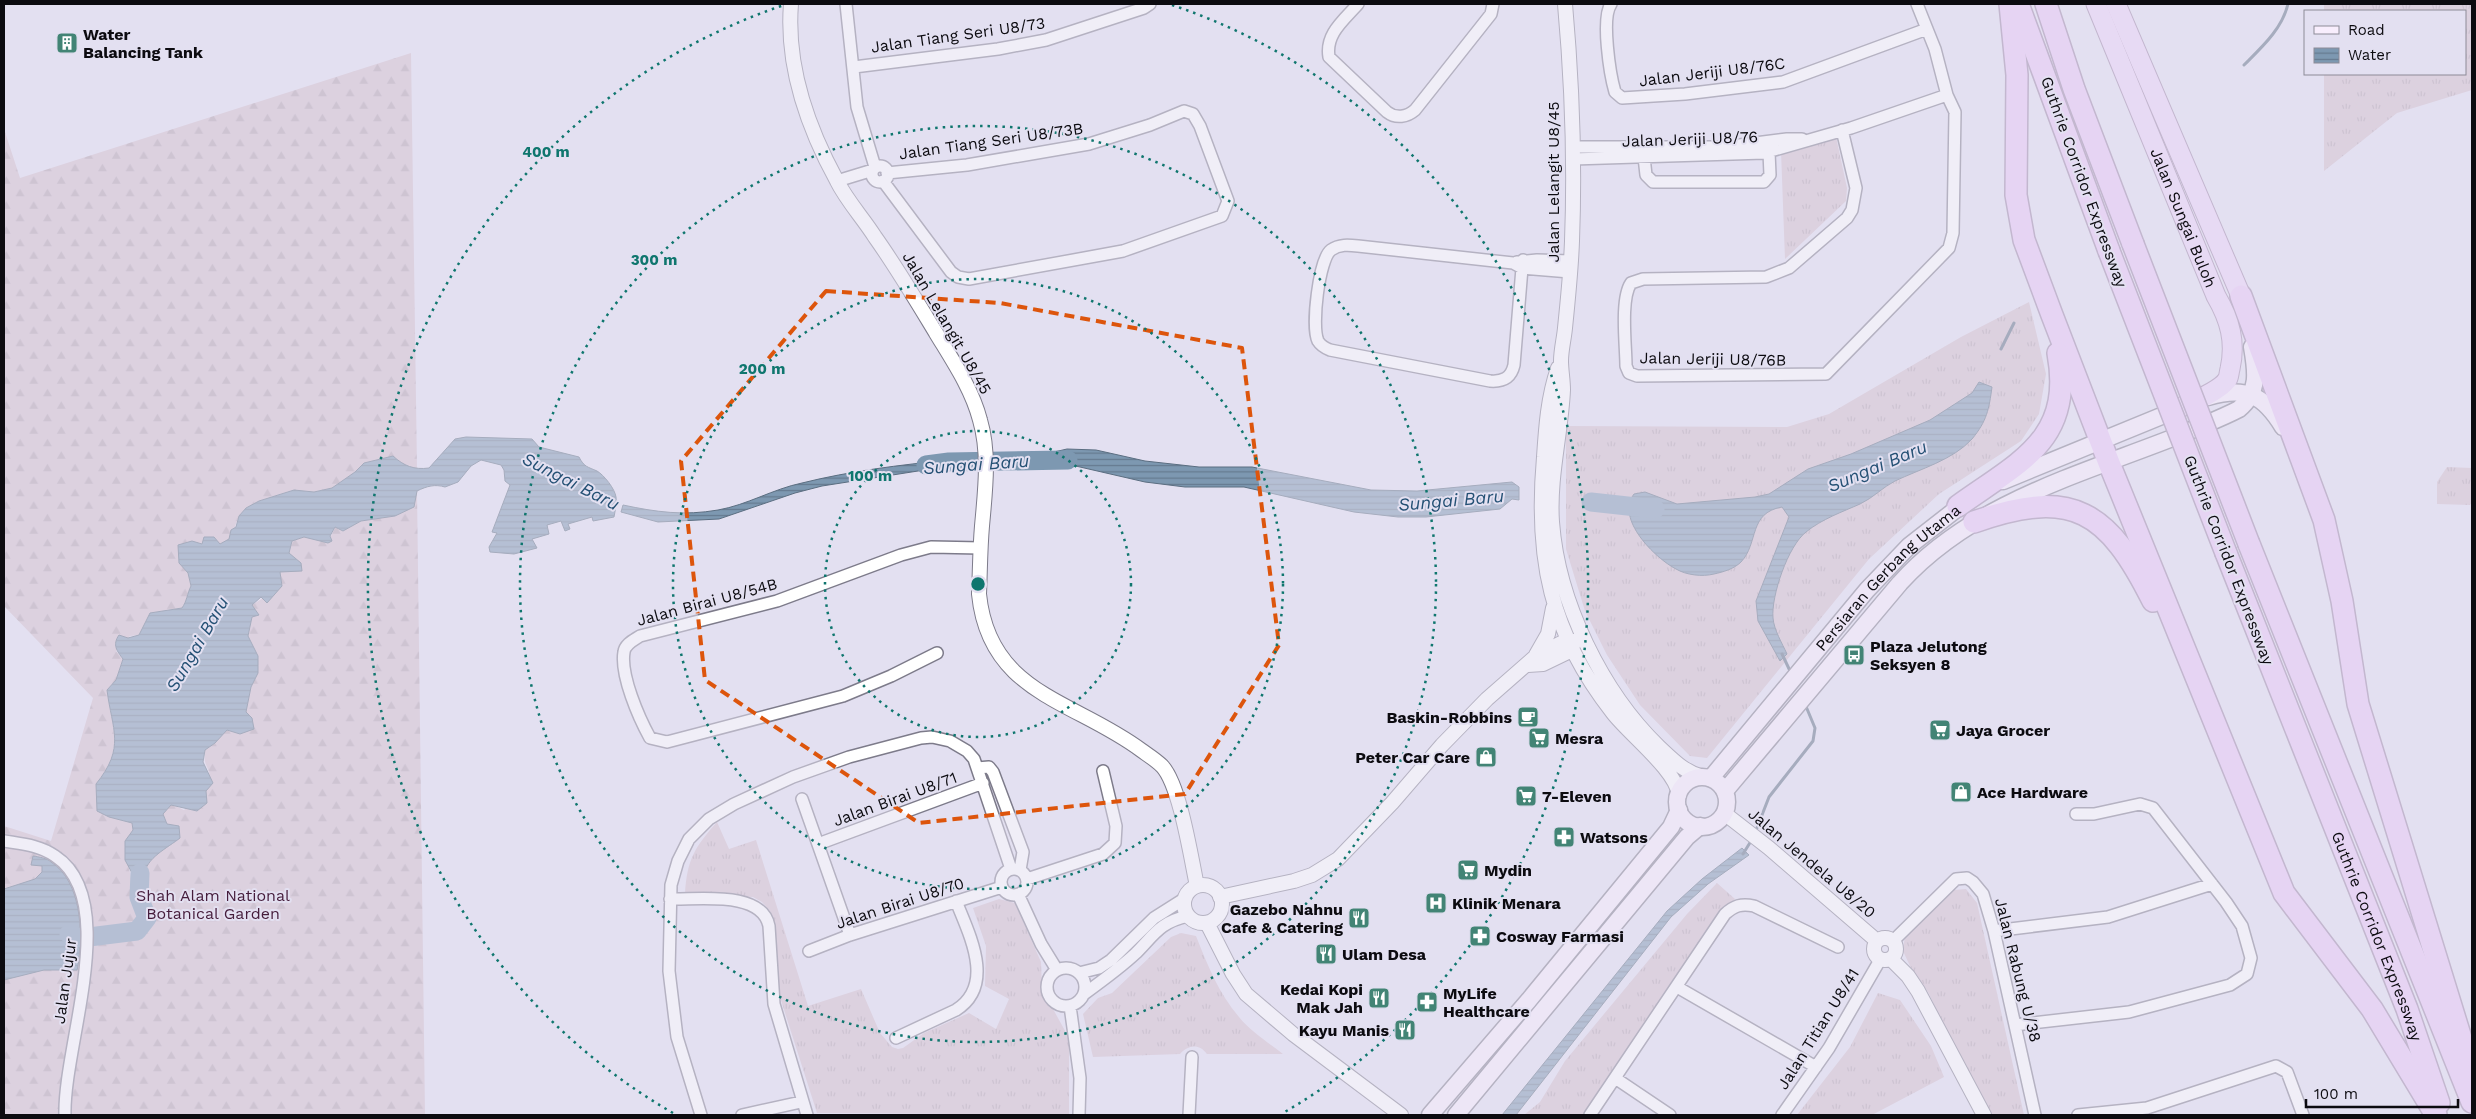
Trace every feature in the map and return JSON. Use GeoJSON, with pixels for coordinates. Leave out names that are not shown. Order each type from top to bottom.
{"type":"FeatureCollection","features":[{"type":"Feature","properties":{"kind":"highway"},"geometry":{"type":"LineString","coordinates":[[2010,4],[2017,76],[2016,194],[2024,240],[2052,315],[2109,463],[2184,643],[2284,894],[2372,1009],[2436,1115]]}},
{"type":"Feature","properties":{"kind":"highway","name":"Guthrie Corridor Expressway"},"geometry":{"type":"LineString","coordinates":[[2018,4],[2109,250],[2226,553],[2407,1009],[2443,1115]]}},
{"type":"Feature","properties":{"kind":"highway","name":"Guthrie Corridor Expressway"},"geometry":{"type":"LineString","coordinates":[[2046,4],[2074,89],[2249,544],[2472,1102]]}},
{"type":"Feature","properties":{"kind":"highway","name":"Jalan Sungai Buloh"},"geometry":{"type":"LineString","coordinates":[[2096,4],[2216,296],[2223,308],[2231,332],[2234,351],[2228,380],[2218,388],[2178,409]]}},
{"type":"Feature","properties":{"kind":"highway","name":"Jalan Sungai Buloh"},"geometry":{"type":"LineString","coordinates":[[2116,4],[2241,296]]}},
{"type":"Feature","properties":{"kind":"highway"},"geometry":{"type":"LineString","coordinates":[[2241,296],[2324,520],[2342,601],[2358,704],[2472,1074]]}},
{"type":"Feature","properties":{"kind":"highway"},"geometry":{"type":"LineString","coordinates":[[1958,506],[2033,451],[2053,423],[2060,407],[2062,390],[2052,315]]}},
{"type":"Feature","properties":{"kind":"highway"},"geometry":{"type":"LineString","coordinates":[[1974,522],[2018,509],[2041,507],[2062,508],[2086,516],[2108,531],[2121,546],[2135,566],[2169,631],[2184,643]]}},
{"type":"Feature","properties":{"kind":"main road"},"geometry":{"type":"LineString","coordinates":[[2241,296],[2256,367],[2255,386],[2250,395]]}},
{"type":"Feature","properties":{"kind":"main road","name":"Persiaran Gerbang Utama"},"geometry":{"type":"LineString","coordinates":[[1707,778],[1783,693],[1883,573],[1916,541],[1958,506],[2007,479],[2178,409],[2229,392],[2245,392],[2266,403],[2300,451]]}},
{"type":"Feature","properties":{"kind":"main road","name":"Persiaran Gerbang Utama"},"geometry":{"type":"LineString","coordinates":[[1725,792],[1910,572],[1938,547],[1974,522],[2014,500],[2231,414],[2245,404],[2250,395]]}},
{"type":"Feature","properties":{"kind":"main road"},"geometry":{"type":"LineString","coordinates":[[1430,1115],[1529,1000],[1671,827],[1688,782],[1707,778],[1722,786],[1727,806],[1724,813],[1714,823],[1700,826],[1687,837],[1456,1115]]}},
{"type":"Feature","properties":{"kind":"main road"},"geometry":{"type":"LineString","coordinates":[[1679,802],[1687,821],[1700,826]]}},
{"type":"Feature","properties":{"kind":"street","name":"Jalan Lelangit U8/45"},"geometry":{"type":"LineString","coordinates":[[791,4],[789,24],[794,64],[812,124],[839,185],[905,281],[954,362],[971,396],[981,422],[985,460],[985,496],[981,548],[981,610],[990,639],[997,652],[1014,673],[1029,685],[1125,738],[1162,766],[1173,784],[1197,886]]}},
{"type":"Feature","properties":{"kind":"street","name":"Jalan Tiang Seri U8/73"},"geometry":{"type":"LineString","coordinates":[[846,4],[846,22],[854,67],[858,112],[878,174],[951,272],[958,277],[969,279],[983,277],[1123,251],[1222,216],[1226,211],[1228,196],[1200,126],[1193,114],[1184,111]]}},
{"type":"Feature","properties":{"kind":"street","name":"Jalan Tiang Seri U8/73"},"geometry":{"type":"LineString","coordinates":[[854,67],[991,50],[1046,40],[1144,8],[1150,4]]}},
{"type":"Feature","properties":{"kind":"street"},"geometry":{"type":"LineString","coordinates":[[1358,4],[1331,36],[1328,48],[1329,57],[1388,112],[1400,116],[1409,115],[1415,110],[1489,17],[1493,4]]}},
{"type":"Feature","properties":{"kind":"street","name":"Jalan Lelangit U8/45"},"geometry":{"type":"LineString","coordinates":[[1565,4],[1573,153],[1570,266],[1561,360],[1550,390],[1550,451],[1541,501],[1549,545],[1592,654],[1610,686],[1636,724],[1680,766],[1688,772],[1707,778]]}},
{"type":"Feature","properties":{"kind":"street","name":"Jalan Jeriji U8/76C"},"geometry":{"type":"LineString","coordinates":[[1611,4],[1607,12],[1606,23],[1614,89],[1617,95],[1625,98],[1783,82],[1927,29]]}},
{"type":"Feature","properties":{"kind":"street"},"geometry":{"type":"LineString","coordinates":[[1917,4],[1938,58],[1948,95]]}},
{"type":"Feature","properties":{"kind":"street","name":"Jalan Jeriji U8/76"},"geometry":{"type":"LineString","coordinates":[[1573,153],[1644,157],[1724,156],[1770,152],[1948,95]]}},
{"type":"Feature","properties":{"kind":"street","name":"Jalan Jeriji U8/76B"},"geometry":{"type":"LineString","coordinates":[[1842,130],[1856,188],[1854,204],[1846,218],[1798,261],[1772,276],[1643,279],[1631,283],[1627,290],[1626,301],[1626,366],[1629,373],[1637,376],[1818,376],[1830,371],[1951,244],[1956,120],[1948,95]]}},
{"type":"Feature","properties":{"kind":"street","name":"Jalan Tiang Seri U8/73B"},"geometry":{"type":"LineString","coordinates":[[839,185],[878,174],[967,165],[1089,144],[1150,125],[1184,111]]}},
{"type":"Feature","properties":{"kind":"street","name":"Jalan Jeriji U8/76"},"geometry":{"type":"LineString","coordinates":[[1573,153],[1724,147],[1787,139],[1807,139]]}},
{"type":"Feature","properties":{"kind":"street"},"geometry":{"type":"LineString","coordinates":[[1644,157],[1646,175],[1652,182],[1764,182],[1768,180],[1770,175],[1770,152]]}},
{"type":"Feature","properties":{"kind":"street"},"geometry":{"type":"LineString","coordinates":[[1519,263],[1514,364],[1511,374],[1501,381],[1490,381],[1330,350],[1322,346],[1317,339],[1316,319],[1322,267],[1325,257],[1336,248],[1358,246],[1519,263],[1570,266]]}},
{"type":"Feature","properties":{"kind":"street","name":"Jalan Lelangit U8/45"},"geometry":{"type":"LineString","coordinates":[[1549,545],[1548,587],[1585,674],[1626,730],[1675,779],[1679,802]]}},
{"type":"Feature","properties":{"kind":"street","name":"Jalan Birai U8/54B"},"geometry":{"type":"LineString","coordinates":[[937,653],[891,676],[843,696],[667,742],[650,738],[638,716],[625,671],[624,651],[630,642],[640,636],[777,601],[901,555],[932,547],[981,548]]}},
{"type":"Feature","properties":{"kind":"street"},"geometry":{"type":"LineString","coordinates":[[1536,661],[1551,624],[1553,602]]}},
{"type":"Feature","properties":{"kind":"street"},"geometry":{"type":"LineString","coordinates":[[1571,644],[1577,619]]}},
{"type":"Feature","properties":{"kind":"street"},"geometry":{"type":"LineString","coordinates":[[1571,644],[1592,654]]}},
{"type":"Feature","properties":{"kind":"street"},"geometry":{"type":"LineString","coordinates":[[1220,897],[1294,881],[1312,875],[1338,859],[1465,721],[1536,661],[1571,644]]}},
{"type":"Feature","properties":{"kind":"street"},"geometry":{"type":"LineString","coordinates":[[1536,661],[1566,665],[1585,674]]}},
{"type":"Feature","properties":{"kind":"street"},"geometry":{"type":"LineString","coordinates":[[701,1115],[684,1063],[674,1019],[669,971],[670,899],[678,860],[689,839],[709,819],[734,804],[849,757],[921,738],[941,738],[967,751],[977,768],[1019,873],[1025,888],[1018,894],[1009,894],[1002,887],[1002,875],[1019,873],[1102,854],[1115,843],[1116,826],[1103,771]]}},
{"type":"Feature","properties":{"kind":"street"},"geometry":{"type":"LineString","coordinates":[[977,768],[989,767],[993,772],[1023,852],[1019,873]]}},
{"type":"Feature","properties":{"kind":"street","name":"Jalan Birai U8/71"},"geometry":{"type":"LineString","coordinates":[[818,844],[983,783]]}},
{"type":"Feature","properties":{"kind":"street","name":"Jalan Birai U8/71"},"geometry":{"type":"LineString","coordinates":[[802,799],[850,936]]}},
{"type":"Feature","properties":{"kind":"street"},"geometry":{"type":"LineString","coordinates":[[2015,1025],[2129,1012],[2230,985],[2247,974],[2250,967],[2250,948],[2242,926],[2153,808],[2145,804],[2129,805],[2094,814],[2076,814]]}},
{"type":"Feature","properties":{"kind":"street","name":"Jalan Jendela U8/20"},"geometry":{"type":"LineString","coordinates":[[1724,813],[1769,848],[1877,940]]}},
{"type":"Feature","properties":{"kind":"street","name":"Jalan Jujur"},"geometry":{"type":"LineString","coordinates":[[4,841],[38,847],[56,856],[74,875],[82,889],[88,928],[88,946],[67,1072],[65,1115]]}},
{"type":"Feature","properties":{"kind":"street","name":"Jalan Rabung U/38"},"geometry":{"type":"LineString","coordinates":[[1893,941],[1952,882],[1962,878],[1973,882],[1983,894],[1994,931],[2036,1115]]}},
{"type":"Feature","properties":{"kind":"street"},"geometry":{"type":"LineString","coordinates":[[1994,931],[2108,917],[2212,884]]}},
{"type":"Feature","properties":{"kind":"street"},"geometry":{"type":"LineString","coordinates":[[1079,973],[1099,968],[1111,960],[1154,918],[1184,899],[1189,891],[1197,886],[1208,886],[1220,897],[1220,913],[1207,923],[1196,922],[1184,910],[1184,899]]}},
{"type":"Feature","properties":{"kind":"street","name":"Jalan Birai U8/70"},"geometry":{"type":"LineString","coordinates":[[809,951],[1002,887]]}},
{"type":"Feature","properties":{"kind":"street"},"geometry":{"type":"LineString","coordinates":[[1018,894],[1041,944],[1057,970]]}},
{"type":"Feature","properties":{"kind":"street"},"geometry":{"type":"LineString","coordinates":[[670,899],[742,901],[758,907],[766,916],[774,1004],[807,1115]]}},
{"type":"Feature","properties":{"kind":"street"},"geometry":{"type":"LineString","coordinates":[[896,1038],[956,1010],[965,1004],[973,993],[976,982],[975,950],[956,901]]}},
{"type":"Feature","properties":{"kind":"street"},"geometry":{"type":"LineString","coordinates":[[1590,1115],[1725,914],[1738,905],[1747,904],[1838,947]]}},
{"type":"Feature","properties":{"kind":"street"},"geometry":{"type":"LineString","coordinates":[[1084,994],[1084,980],[1079,973],[1071,968],[1057,970],[1048,979],[1049,996],[1058,1004],[1070,1006],[1079,1002],[1084,994],[1136,953],[1163,925],[1173,919],[1188,916]]}},
{"type":"Feature","properties":{"kind":"street"},"geometry":{"type":"LineString","coordinates":[[1207,923],[1229,967],[1246,994],[1287,1030],[1401,1115]]}},
{"type":"Feature","properties":{"kind":"street"},"geometry":{"type":"LineString","coordinates":[[1886,959],[1896,950],[1893,941],[1885,938],[1877,940],[1873,949],[1875,956],[1886,959],[1908,976],[1918,991],[1984,1115]]}},
{"type":"Feature","properties":{"kind":"street","name":"Jalan Titian U8/41"},"geometry":{"type":"LineString","coordinates":[[1782,1115],[1816,1067],[1886,959]]}},
{"type":"Feature","properties":{"kind":"street"},"geometry":{"type":"LineString","coordinates":[[1677,987],[1816,1067]]}},
{"type":"Feature","properties":{"kind":"street"},"geometry":{"type":"LineString","coordinates":[[1070,1006],[1080,1078],[1079,1115]]}},
{"type":"Feature","properties":{"kind":"street"},"geometry":{"type":"LineString","coordinates":[[1190,1115],[1192,1056]]}},
{"type":"Feature","properties":{"kind":"street"},"geometry":{"type":"LineString","coordinates":[[2078,1115],[2147,1108],[2276,1066],[2287,1072],[2303,1115]]}},
{"type":"Feature","properties":{"kind":"street"},"geometry":{"type":"LineString","coordinates":[[1615,1078],[1670,1115]]}},
{"type":"Feature","properties":{"kind":"street"},"geometry":{"type":"LineString","coordinates":[[742,1115],[802,1102]]}},
{"type":"Feature","properties":{"kind":"highlighted area"},"geometry":{"type":"Polygon","coordinates":[[[826,291],[1000,303],[1242,348],[1279,645],[1185,794],[919,823],[705,680],[681,461],[826,291]]]}},
{"type":"Feature","properties":{"kind":"green space"},"geometry":{"type":"Polygon","coordinates":[[[2324,4],[2472,4],[2472,90],[2397,113],[2324,171],[2324,75],[2466,75],[2466,10],[2324,10],[2324,4]]]}},
{"type":"Feature","properties":{"kind":"green space","name":"Shah Alam National Botanical Garden"},"geometry":{"type":"Polygon","coordinates":[[[411,53],[417,469],[402,464],[393,456],[364,463],[355,472],[332,488],[314,492],[293,490],[259,501],[246,508],[239,516],[230,539],[220,544],[216,541],[178,545],[179,563],[188,573],[191,586],[182,608],[150,613],[139,635],[130,636],[116,651],[123,659],[116,680],[107,690],[114,749],[105,771],[96,784],[98,811],[109,817],[132,823],[133,830],[126,846],[131,888],[148,890],[144,874],[167,824],[163,814],[171,804],[184,810],[205,790],[209,774],[205,762],[205,750],[215,743],[227,730],[240,734],[251,687],[258,673],[258,656],[248,636],[252,617],[259,615],[252,605],[282,586],[280,572],[290,570],[301,563],[289,553],[292,541],[304,537],[328,543],[335,527],[343,531],[361,521],[395,516],[417,491],[425,1115],[4,1115],[4,826],[51,841],[93,698],[4,606],[4,129],[20,178],[411,53]]]}},
{"type":"Feature","properties":{"kind":"green space"},"geometry":{"type":"Polygon","coordinates":[[[1836,137],[1847,188],[1846,201],[1785,259],[1781,151],[1836,137]]]}},
{"type":"Feature","properties":{"kind":"green space"},"geometry":{"type":"Polygon","coordinates":[[[2029,302],[2046,374],[2039,414],[2021,441],[1939,494],[1869,559],[1707,758],[1690,756],[1640,705],[1607,655],[1585,611],[1566,549],[1566,426],[1787,427],[1829,414],[1961,337],[2029,302]]]}},
{"type":"Feature","properties":{"kind":"green space"},"geometry":{"type":"Polygon","coordinates":[[[2447,467],[2472,468],[2472,502],[2470,505],[2437,504],[2437,482],[2447,467]]]}},
{"type":"Feature","properties":{"kind":"green space"},"geometry":{"type":"Polygon","coordinates":[[[717,822],[729,849],[756,840],[808,1006],[861,989],[880,1033],[892,1047],[898,1049],[903,1048],[924,1033],[969,1013],[996,1029],[1009,999],[985,986],[986,946],[973,908],[999,899],[1015,903],[1041,962],[1042,989],[1069,1038],[1069,1115],[817,1113],[779,994],[775,935],[770,911],[762,902],[753,897],[685,894],[690,862],[703,839],[717,822]]]}},
{"type":"Feature","properties":{"kind":"green space"},"geometry":{"type":"Polygon","coordinates":[[[1717,883],[1735,899],[1712,928],[1586,1115],[1524,1115],[1540,1102],[1565,1061],[1687,914],[1717,883]]]}},
{"type":"Feature","properties":{"kind":"green space"},"geometry":{"type":"Polygon","coordinates":[[[1966,889],[1977,903],[2024,1115],[1991,1115],[1976,1091],[1928,992],[1910,966],[1903,951],[1905,935],[1954,890],[1966,889]]]}},
{"type":"Feature","properties":{"kind":"green space"},"geometry":{"type":"Polygon","coordinates":[[[1181,933],[1196,936],[1220,989],[1239,1017],[1254,1032],[1283,1054],[1207,1054],[1201,1048],[1194,1046],[1180,1054],[1093,1057],[1083,1014],[1098,998],[1112,993],[1171,937],[1181,933]]]}},
{"type":"Feature","properties":{"kind":"green space"},"geometry":{"type":"Polygon","coordinates":[[[1878,993],[1900,1000],[1931,1046],[1944,1077],[1872,1115],[1797,1115],[1850,1047],[1878,993]]]}},
{"type":"Feature","properties":{"kind":"water"},"geometry":{"type":"Polygon","coordinates":[[[1979,382],[1992,387],[1988,408],[1981,426],[1972,439],[1964,446],[1946,458],[1886,486],[1865,502],[1819,523],[1799,539],[1782,572],[1773,609],[1773,618],[1778,636],[1787,654],[1780,661],[1758,621],[1756,601],[1789,517],[1782,507],[1771,510],[1764,515],[1759,522],[1747,554],[1741,562],[1728,570],[1709,575],[1684,573],[1667,564],[1648,547],[1633,526],[1629,504],[1634,494],[1645,492],[1677,504],[1769,494],[1808,469],[1851,454],[1930,420],[1972,393],[1979,382]]]}},
{"type":"Feature","properties":{"kind":"water"},"geometry":{"type":"Polygon","coordinates":[[[466,437],[532,439],[539,447],[579,457],[585,465],[603,476],[611,486],[616,499],[614,517],[593,521],[592,517],[568,524],[570,529],[565,531],[561,521],[547,525],[549,534],[532,539],[537,548],[514,554],[490,552],[489,547],[497,533],[492,532],[510,485],[505,481],[504,470],[501,465],[481,460],[471,466],[458,482],[445,487],[431,486],[417,491],[414,507],[395,516],[361,521],[343,531],[335,527],[330,536],[332,541],[328,543],[304,537],[292,541],[289,553],[301,563],[302,571],[280,572],[282,586],[267,603],[261,597],[252,605],[259,615],[252,617],[248,636],[258,656],[258,673],[251,687],[246,712],[252,718],[254,729],[240,734],[227,730],[215,743],[205,750],[203,762],[213,783],[206,791],[207,803],[197,811],[171,805],[163,814],[167,824],[179,826],[180,838],[148,864],[145,875],[147,890],[144,899],[133,896],[132,873],[125,860],[125,841],[133,830],[132,823],[109,817],[97,811],[96,784],[111,759],[115,738],[107,690],[116,680],[123,659],[117,651],[116,645],[119,635],[128,638],[139,635],[150,613],[182,608],[185,603],[191,586],[188,573],[179,563],[178,545],[192,541],[202,544],[204,537],[214,537],[220,544],[229,539],[231,530],[236,527],[239,516],[246,508],[259,501],[294,490],[314,492],[332,488],[355,472],[364,463],[393,456],[409,466],[429,468],[455,439],[466,437]]]}},
{"type":"Feature","properties":{"kind":"water"},"geometry":{"type":"Polygon","coordinates":[[[1067,449],[1096,450],[1145,461],[1199,467],[1252,467],[1371,490],[1417,491],[1512,482],[1519,487],[1519,500],[1512,499],[1500,509],[1426,517],[1398,517],[1354,512],[1244,487],[1185,487],[1145,482],[1067,464],[1042,463],[1041,455],[1067,449]]]}},
{"type":"Feature","properties":{"kind":"water"},"geometry":{"type":"Polygon","coordinates":[[[949,460],[950,466],[822,486],[795,493],[719,519],[658,522],[621,512],[623,505],[670,512],[706,512],[729,508],[781,489],[838,475],[949,460]]]}},
{"type":"Feature","properties":{"kind":"water"},"geometry":{"type":"Polygon","coordinates":[[[1742,848],[1749,855],[1708,884],[1671,917],[1516,1115],[1502,1115],[1667,911],[1702,879],[1742,848]]]}},
{"type":"Feature","properties":{"kind":"water"},"geometry":{"type":"Polygon","coordinates":[[[33,856],[49,861],[61,871],[69,882],[78,909],[80,924],[78,966],[77,970],[44,970],[4,980],[4,889],[35,879],[42,872],[42,866],[31,865],[33,856]]]}},
{"type":"Feature","properties":{"kind":"waterway","name":"Sungai Baru"},"geometry":{"type":"LineString","coordinates":[[2244,65],[2276,30],[2288,4]]}},
{"type":"Feature","properties":{"kind":"waterway","name":"Sungai Baru"},"geometry":{"type":"LineString","coordinates":[[2001,349],[2014,323]]}},
{"type":"Feature","properties":{"kind":"waterway","name":"Sungai Baru"},"geometry":{"type":"LineString","coordinates":[[926,465],[949,462],[1068,460]]}},
{"type":"Feature","properties":{"kind":"waterway","name":"Sungai Baru"},"geometry":{"type":"LineString","coordinates":[[1591,502],[1655,509]]}},
{"type":"Feature","properties":{"kind":"waterway"},"geometry":{"type":"LineString","coordinates":[[1782,654],[1791,673]]}},
{"type":"Feature","properties":{"kind":"waterway"},"geometry":{"type":"LineString","coordinates":[[1755,833],[1769,797],[1813,741],[1815,728],[1805,704]]}},
{"type":"Feature","properties":{"kind":"waterway"},"geometry":{"type":"LineString","coordinates":[[1743,854],[1751,841]]}},
{"type":"Feature","properties":{"kind":"waterway","name":"Sungai Baru"},"geometry":{"type":"LineString","coordinates":[[69,934],[81,938],[137,931],[147,918],[139,897],[140,873]]}},
{"type":"Feature","properties":{"kind":"place","name":"Water Balancing Tank"},"geometry":{"type":"Point","coordinates":[67,43]}},
{"type":"Feature","properties":{"kind":"place","name":"Plaza Jelutong Seksyen 8"},"geometry":{"type":"Point","coordinates":[1854,655]}},
{"type":"Feature","properties":{"kind":"place","name":"Baskin-Robbins"},"geometry":{"type":"Point","coordinates":[1528,717]}},
{"type":"Feature","properties":{"kind":"place","name":"Jaya Grocer"},"geometry":{"type":"Point","coordinates":[1940,730]}},
{"type":"Feature","properties":{"kind":"place","name":"Mesra"},"geometry":{"type":"Point","coordinates":[1539,738]}},
{"type":"Feature","properties":{"kind":"place","name":"Peter Car Care"},"geometry":{"type":"Point","coordinates":[1486,757]}},
{"type":"Feature","properties":{"kind":"place","name":"Ace Hardware"},"geometry":{"type":"Point","coordinates":[1961,792]}},
{"type":"Feature","properties":{"kind":"place","name":"7-Eleven"},"geometry":{"type":"Point","coordinates":[1526,796]}},
{"type":"Feature","properties":{"kind":"place","name":"Watsons"},"geometry":{"type":"Point","coordinates":[1564,837]}},
{"type":"Feature","properties":{"kind":"place","name":"Mydin"},"geometry":{"type":"Point","coordinates":[1468,870]}},
{"type":"Feature","properties":{"kind":"place","name":"Klinik Menara"},"geometry":{"type":"Point","coordinates":[1436,903]}},
{"type":"Feature","properties":{"kind":"place","name":"Gazebo Nahnu Cafe & Catering"},"geometry":{"type":"Point","coordinates":[1359,918]}},
{"type":"Feature","properties":{"kind":"place","name":"Cosway Farmasi"},"geometry":{"type":"Point","coordinates":[1480,936]}},
{"type":"Feature","properties":{"kind":"place","name":"Ulam Desa"},"geometry":{"type":"Point","coordinates":[1326,954]}},
{"type":"Feature","properties":{"kind":"place","name":"Kedai Kopi Mak Jah"},"geometry":{"type":"Point","coordinates":[1379,998]}},
{"type":"Feature","properties":{"kind":"place","name":"MyLife Healthcare"},"geometry":{"type":"Point","coordinates":[1427,1002]}},
{"type":"Feature","properties":{"kind":"place","name":"Kayu Manis"},"geometry":{"type":"Point","coordinates":[1405,1030]}}]}
